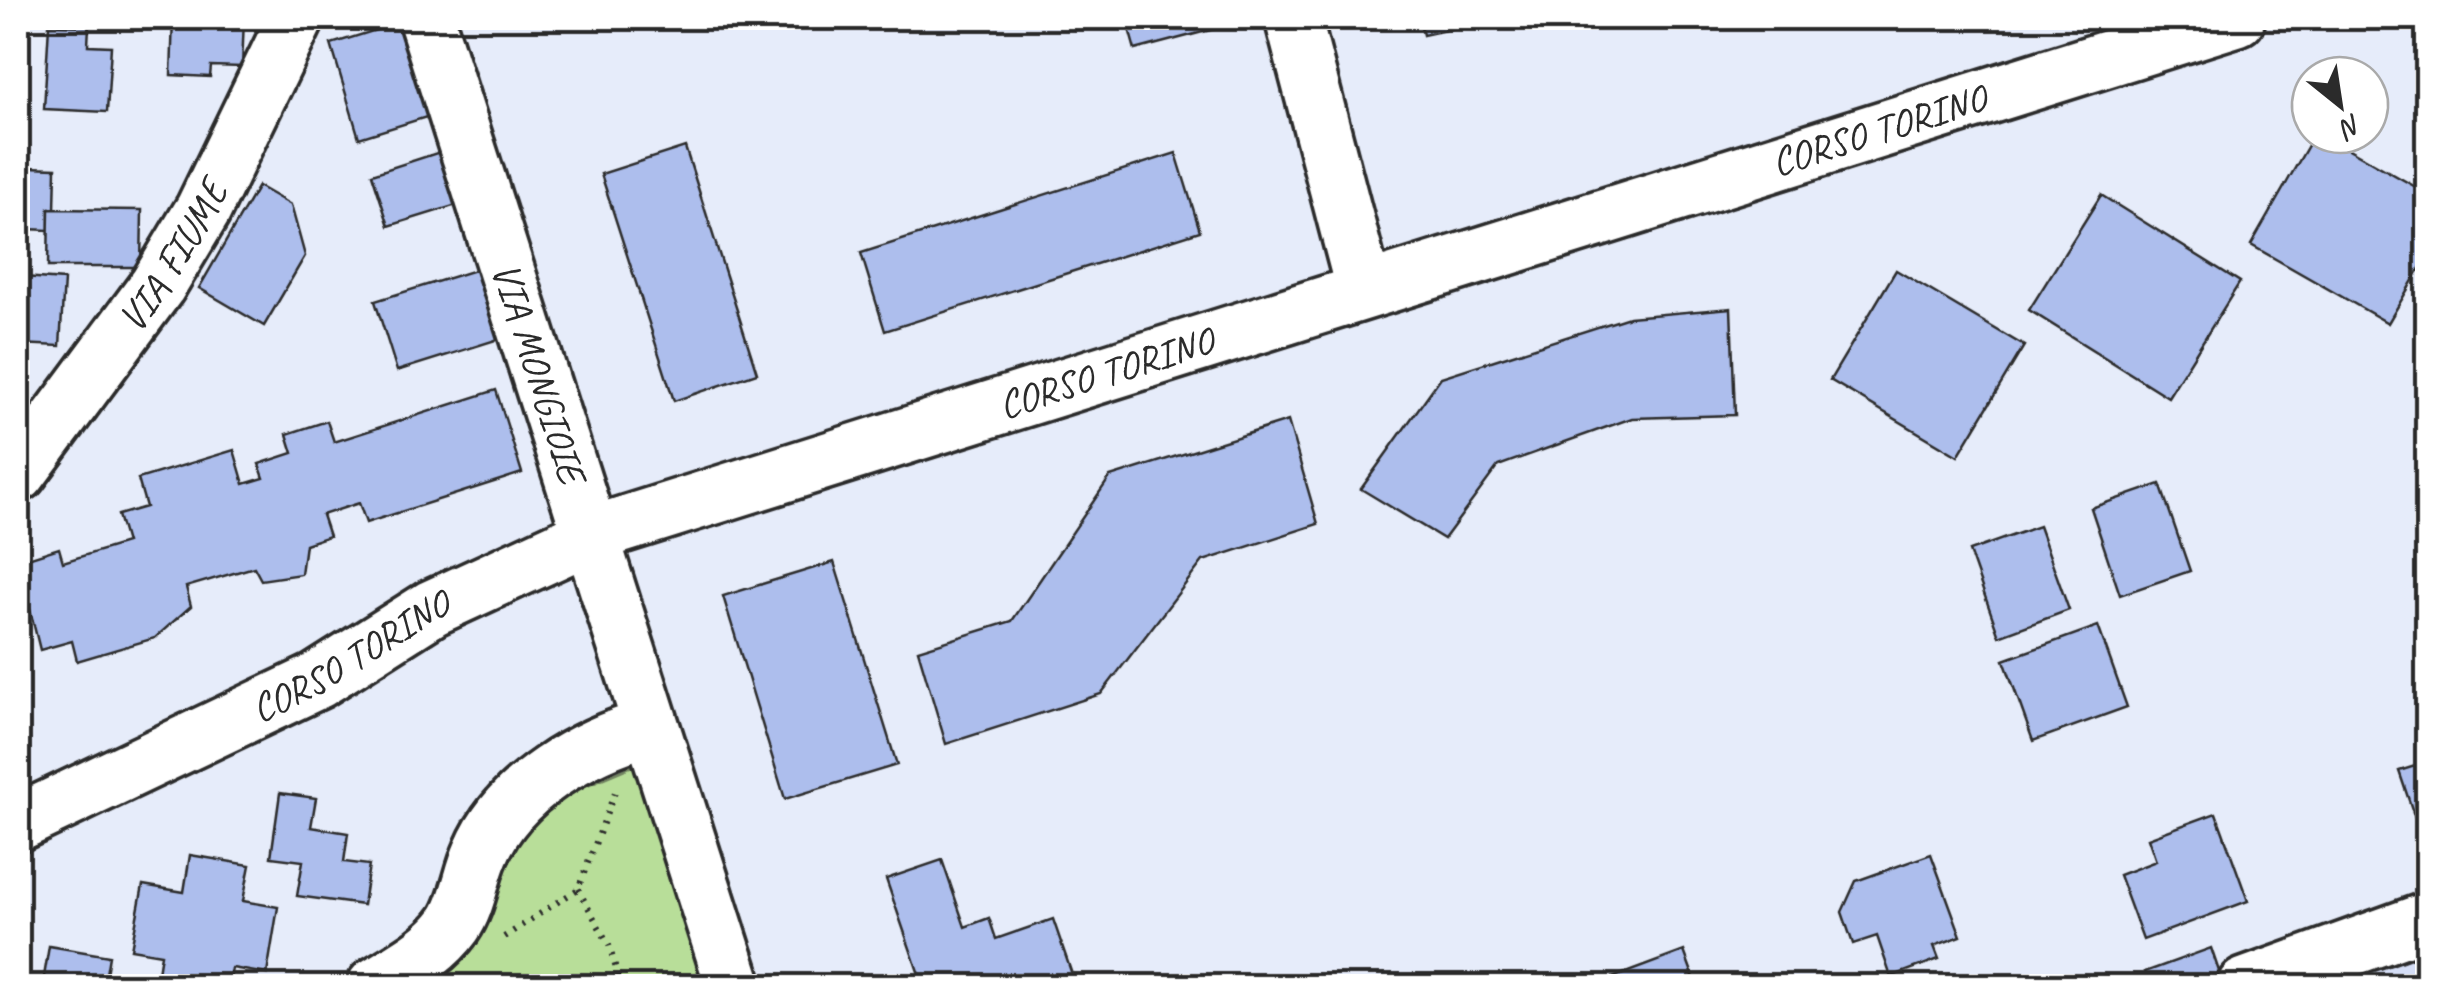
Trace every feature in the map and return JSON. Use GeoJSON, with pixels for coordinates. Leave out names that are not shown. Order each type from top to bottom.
{"type":"FeatureCollection","features":[{"type":"Feature","properties":{"kind":"street","name":"VIA FIUME"},"geometry":{"type":"LineString","coordinates":[[18,474],[158,285],[203,210],[296,18]]}},
{"type":"Feature","properties":{"kind":"street","name":"VIA MONGIOIE"},"geometry":{"type":"LineString","coordinates":[[426,18],[593,534],[644,728],[734,986]]}},
{"type":"Feature","properties":{"kind":"street"},"geometry":{"type":"LineString","coordinates":[[1292,18],[1364,290]]}},
{"type":"Feature","properties":{"kind":"street","name":"CORSO TORINO"},"geometry":{"type":"LineString","coordinates":[[18,823],[318,681],[432,608],[593,534],[2237,18]]}},
{"type":"Feature","properties":{"kind":"street"},"geometry":{"type":"LineString","coordinates":[[375,986],[437,946],[457,922],[481,852],[495,824],[515,800],[576,757],[644,728]]}},
{"type":"Feature","properties":{"kind":"street"},"geometry":{"type":"LineString","coordinates":[[2245,986],[2428,920]]}},
{"type":"Feature","properties":{"kind":"path"},"geometry":{"type":"LineString","coordinates":[[621,986],[610,944],[578,889],[644,728]]}},
{"type":"Feature","properties":{"kind":"shaded area"},"geometry":{"type":"Polygon","coordinates":[[[2427,948],[2427,986],[2321,986],[2427,948]]]}},
{"type":"Feature","properties":{"kind":"green space"},"geometry":{"type":"Polygon","coordinates":[[[639,763],[715,986],[416,986],[509,839],[561,796],[639,763]]]}},
{"type":"Feature","properties":{"kind":"building"},"geometry":{"type":"Polygon","coordinates":[[[173,18],[244,18],[242,67],[211,66],[210,77],[171,75],[173,18]]]}},
{"type":"Feature","properties":{"kind":"building"},"geometry":{"type":"Polygon","coordinates":[[[1126,18],[1227,18],[1229,25],[1135,50],[1126,18]]]}},
{"type":"Feature","properties":{"kind":"building"},"geometry":{"type":"Polygon","coordinates":[[[1419,18],[1501,18],[1423,35],[1419,18]]]}},
{"type":"Feature","properties":{"kind":"building"},"geometry":{"type":"Polygon","coordinates":[[[402,22],[430,116],[359,138],[331,44],[402,22]]]}},
{"type":"Feature","properties":{"kind":"building"},"geometry":{"type":"Polygon","coordinates":[[[49,25],[89,26],[88,45],[111,46],[107,112],[44,109],[49,25]]]}},
{"type":"Feature","properties":{"kind":"building"},"geometry":{"type":"Polygon","coordinates":[[[685,147],[757,373],[674,401],[601,174],[685,147]]]}},
{"type":"Feature","properties":{"kind":"building"},"geometry":{"type":"Polygon","coordinates":[[[443,151],[460,204],[389,226],[372,174],[443,151]]]}},
{"type":"Feature","properties":{"kind":"building"},"geometry":{"type":"Polygon","coordinates":[[[1176,153],[1200,231],[885,331],[861,253],[1176,153]]]}},
{"type":"Feature","properties":{"kind":"building"},"geometry":{"type":"Polygon","coordinates":[[[2303,155],[2359,155],[2428,194],[2428,255],[2388,323],[2251,245],[2303,155]]]}},
{"type":"Feature","properties":{"kind":"building"},"geometry":{"type":"Polygon","coordinates":[[[28,167],[56,168],[55,210],[49,209],[49,230],[26,229],[28,167]]]}},
{"type":"Feature","properties":{"kind":"building"},"geometry":{"type":"Polygon","coordinates":[[[258,186],[291,205],[305,256],[264,326],[199,288],[258,186]]]}},
{"type":"Feature","properties":{"kind":"building"},"geometry":{"type":"Polygon","coordinates":[[[2101,195],[2240,282],[2168,397],[2029,310],[2101,195]]]}},
{"type":"Feature","properties":{"kind":"building"},"geometry":{"type":"Polygon","coordinates":[[[49,209],[142,210],[141,267],[48,267],[49,209]]]}},
{"type":"Feature","properties":{"kind":"building"},"geometry":{"type":"Polygon","coordinates":[[[478,269],[499,339],[397,371],[375,301],[478,269]]]}},
{"type":"Feature","properties":{"kind":"building"},"geometry":{"type":"Polygon","coordinates":[[[1896,270],[2024,346],[1958,456],[1830,380],[1896,270]]]}},
{"type":"Feature","properties":{"kind":"building"},"geometry":{"type":"Polygon","coordinates":[[[23,277],[64,280],[60,346],[20,344],[23,277]]]}},
{"type":"Feature","properties":{"kind":"building"},"geometry":{"type":"Polygon","coordinates":[[[1731,308],[1735,415],[1632,418],[1498,466],[1444,539],[1361,489],[1441,377],[1629,317],[1731,308]]]}},
{"type":"Feature","properties":{"kind":"building"},"geometry":{"type":"Polygon","coordinates":[[[496,390],[522,473],[366,523],[359,503],[322,515],[329,536],[305,544],[301,574],[261,580],[254,567],[186,587],[191,606],[155,638],[77,661],[72,641],[40,650],[18,561],[59,548],[63,562],[126,543],[118,515],[146,507],[138,479],[234,450],[244,484],[264,478],[259,464],[293,453],[287,434],[327,421],[334,442],[496,390]]]}},
{"type":"Feature","properties":{"kind":"building"},"geometry":{"type":"Polygon","coordinates":[[[1288,421],[1318,524],[1203,561],[1101,694],[946,744],[918,650],[1012,621],[1110,477],[1288,421]]]}},
{"type":"Feature","properties":{"kind":"building"},"geometry":{"type":"Polygon","coordinates":[[[2160,484],[2190,571],[2120,595],[2091,508],[2160,484]]]}},
{"type":"Feature","properties":{"kind":"building"},"geometry":{"type":"Polygon","coordinates":[[[2039,526],[2069,610],[1999,636],[1969,551],[2039,526]]]}},
{"type":"Feature","properties":{"kind":"building"},"geometry":{"type":"Polygon","coordinates":[[[834,562],[897,765],[785,799],[723,596],[834,562]]]}},
{"type":"Feature","properties":{"kind":"building"},"geometry":{"type":"Polygon","coordinates":[[[2098,626],[2127,707],[2033,741],[2004,660],[2098,626]]]}},
{"type":"Feature","properties":{"kind":"building"},"geometry":{"type":"Polygon","coordinates":[[[2428,762],[2428,827],[2419,830],[2399,771],[2428,762]]]}},
{"type":"Feature","properties":{"kind":"building"},"geometry":{"type":"Polygon","coordinates":[[[280,793],[316,798],[311,827],[348,833],[344,862],[369,865],[363,905],[297,896],[303,861],[271,857],[280,793]]]}},
{"type":"Feature","properties":{"kind":"building"},"geometry":{"type":"Polygon","coordinates":[[[2216,813],[2248,901],[2143,940],[2119,875],[2156,861],[2148,838],[2216,813]]]}},
{"type":"Feature","properties":{"kind":"building"},"geometry":{"type":"Polygon","coordinates":[[[1931,854],[1961,936],[1934,946],[1939,959],[1891,977],[1877,936],[1853,944],[1842,912],[1856,881],[1931,854]]]}},
{"type":"Feature","properties":{"kind":"building"},"geometry":{"type":"Polygon","coordinates":[[[190,855],[250,865],[243,901],[278,907],[267,974],[232,968],[229,986],[156,986],[161,954],[131,949],[143,885],[184,892],[190,855]]]}},
{"type":"Feature","properties":{"kind":"building"},"geometry":{"type":"Polygon","coordinates":[[[942,860],[965,927],[989,918],[996,939],[1053,919],[1076,986],[923,986],[886,879],[942,860]]]}},
{"type":"Feature","properties":{"kind":"building"},"geometry":{"type":"Polygon","coordinates":[[[49,946],[109,956],[104,986],[18,986],[18,979],[43,983],[49,946]]]}},
{"type":"Feature","properties":{"kind":"building"},"geometry":{"type":"Polygon","coordinates":[[[2211,948],[2223,983],[2150,986],[2145,972],[2211,948]]]}},
{"type":"Feature","properties":{"kind":"building"},"geometry":{"type":"Polygon","coordinates":[[[1684,951],[1697,986],[1596,984],[1684,951]]]}}]}
